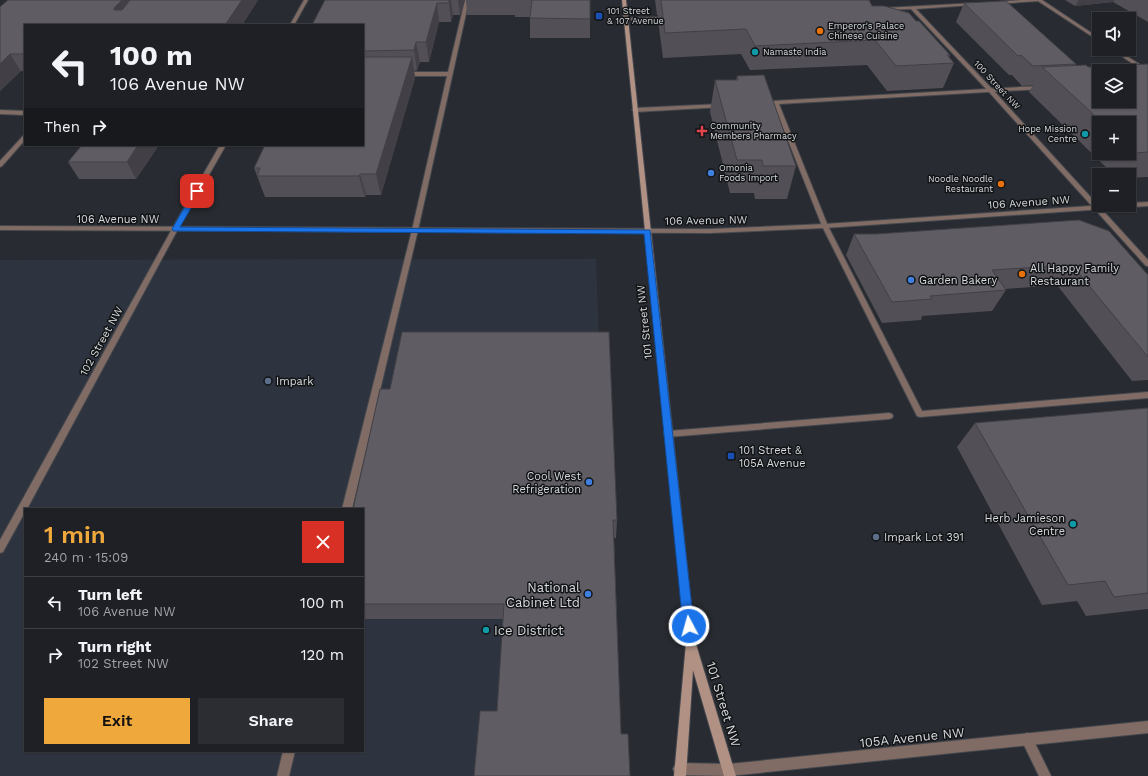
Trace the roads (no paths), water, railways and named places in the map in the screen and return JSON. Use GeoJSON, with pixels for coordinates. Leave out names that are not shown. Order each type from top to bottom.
{"type":"FeatureCollection","features":[{"type":"Feature","properties":{"kind":"main road","name":"101 Street NW"},"geometry":{"type":"LineString","coordinates":[[624,0],[690,641],[680,773]]}},
{"type":"Feature","properties":{"kind":"main road","name":"101 Street NW"},"geometry":{"type":"LineString","coordinates":[[690,641],[730,773]]}},
{"type":"Feature","properties":{"kind":"street"},"geometry":{"type":"LineString","coordinates":[[293,24],[306,0]]}},
{"type":"Feature","properties":{"kind":"street"},"geometry":{"type":"LineString","coordinates":[[347,508],[415,230],[467,0]]}},
{"type":"Feature","properties":{"kind":"street"},"geometry":{"type":"LineString","coordinates":[[877,9],[980,4],[975,0]]}},
{"type":"Feature","properties":{"kind":"street"},"geometry":{"type":"LineString","coordinates":[[987,4],[1040,0],[1092,35]]}},
{"type":"Feature","properties":{"kind":"street","name":"100 Street NW"},"geometry":{"type":"LineString","coordinates":[[913,8],[992,91],[1092,200]]}},
{"type":"Feature","properties":{"kind":"street"},"geometry":{"type":"LineString","coordinates":[[626,19],[678,17]]}},
{"type":"Feature","properties":{"kind":"street"},"geometry":{"type":"LineString","coordinates":[[1124,56],[1148,72]]}},
{"type":"Feature","properties":{"kind":"street"},"geometry":{"type":"LineString","coordinates":[[395,74],[451,74]]}},
{"type":"Feature","properties":{"kind":"street"},"geometry":{"type":"LineString","coordinates":[[768,103],[1045,88]]}},
{"type":"Feature","properties":{"kind":"street"},"geometry":{"type":"LineString","coordinates":[[776,103],[825,226],[920,414],[1148,395]]}},
{"type":"Feature","properties":{"kind":"street"},"geometry":{"type":"LineString","coordinates":[[635,110],[730,105]]}},
{"type":"Feature","properties":{"kind":"street"},"geometry":{"type":"LineString","coordinates":[[0,112],[24,113]]}},
{"type":"Feature","properties":{"kind":"street"},"geometry":{"type":"LineString","coordinates":[[0,165],[24,138]]}},
{"type":"Feature","properties":{"kind":"street","name":"102 Street NW"},"geometry":{"type":"LineString","coordinates":[[0,549],[175,229],[222,146]]}},
{"type":"Feature","properties":{"kind":"street","name":"106 Avenue NW"},"geometry":{"type":"LineString","coordinates":[[1136,205],[1148,204]]}},
{"type":"Feature","properties":{"kind":"street","name":"106 Avenue NW"},"geometry":{"type":"LineString","coordinates":[[0,228],[710,231],[825,226],[1092,207]]}},
{"type":"Feature","properties":{"kind":"street","name":"100 Street NW"},"geometry":{"type":"LineString","coordinates":[[1102,212],[1148,264]]}},
{"type":"Feature","properties":{"kind":"street"},"geometry":{"type":"LineString","coordinates":[[668,434],[889,416]]}},
{"type":"Feature","properties":{"kind":"street","name":"105A Avenue NW"},"geometry":{"type":"LineString","coordinates":[[680,773],[730,773],[1148,726]]}},
{"type":"Feature","properties":{"kind":"street"},"geometry":{"type":"LineString","coordinates":[[1027,739],[1045,776]]}},
{"type":"Feature","properties":{"kind":"street"},"geometry":{"type":"LineString","coordinates":[[282,776],[288,752]]}},
{"type":"Feature","properties":{"kind":"place","name":"101 Street & 107 Avenue"},"geometry":{"type":"Point","coordinates":[599,16]}},
{"type":"Feature","properties":{"kind":"place","name":"Emperor's Palace Chinese Cuisine"},"geometry":{"type":"Point","coordinates":[820,31]}},
{"type":"Feature","properties":{"kind":"place","name":"Namaste India"},"geometry":{"type":"Point","coordinates":[755,52]}},
{"type":"Feature","properties":{"kind":"place","name":"Community Members Pharmacy"},"geometry":{"type":"Point","coordinates":[702,131]}},
{"type":"Feature","properties":{"kind":"place","name":"Hope Mission Centre"},"geometry":{"type":"Point","coordinates":[1085,134]}},
{"type":"Feature","properties":{"kind":"place","name":"Omonia Foods Import"},"geometry":{"type":"Point","coordinates":[711,173]}},
{"type":"Feature","properties":{"kind":"place","name":"Noodle Noodle Restaurant"},"geometry":{"type":"Point","coordinates":[1001,184]}},
{"type":"Feature","properties":{"kind":"place","name":"All Happy Family Restaurant"},"geometry":{"type":"Point","coordinates":[1022,274]}},
{"type":"Feature","properties":{"kind":"place","name":"Garden Bakery"},"geometry":{"type":"Point","coordinates":[911,280]}},
{"type":"Feature","properties":{"kind":"place","name":"Impark"},"geometry":{"type":"Point","coordinates":[268,381]}},
{"type":"Feature","properties":{"kind":"place","name":"101 Street & 105A Avenue"},"geometry":{"type":"Point","coordinates":[731,456]}},
{"type":"Feature","properties":{"kind":"place","name":"Cool West Refrigeration"},"geometry":{"type":"Point","coordinates":[589,482]}},
{"type":"Feature","properties":{"kind":"place","name":"Herb Jamieson Centre"},"geometry":{"type":"Point","coordinates":[1073,524]}},
{"type":"Feature","properties":{"kind":"place","name":"Impark Lot 391"},"geometry":{"type":"Point","coordinates":[876,537]}},
{"type":"Feature","properties":{"kind":"place","name":"National Cabinet Ltd"},"geometry":{"type":"Point","coordinates":[588,594]}},
{"type":"Feature","properties":{"kind":"place","name":"Ice District"},"geometry":{"type":"Point","coordinates":[486,630]}}]}
